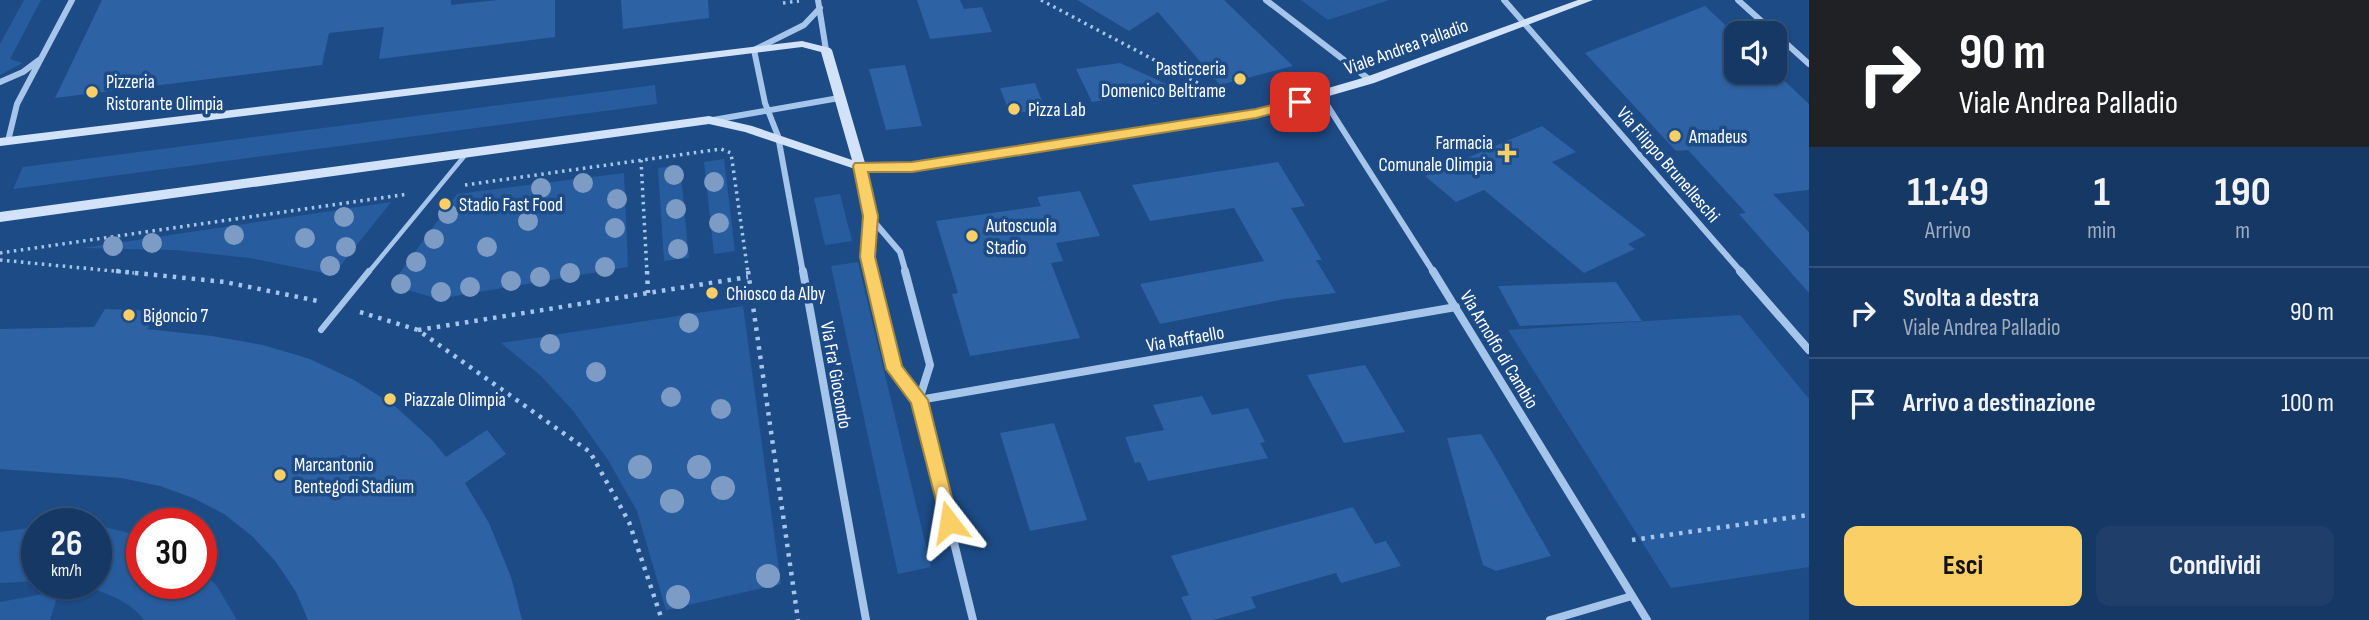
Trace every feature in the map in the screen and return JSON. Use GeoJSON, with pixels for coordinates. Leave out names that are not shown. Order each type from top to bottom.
{"type":"FeatureCollection","features":[{"type":"Feature","properties":{"kind":"street"},"geometry":{"type":"LineString","coordinates":[[72,0],[17,104],[4,141],[802,44],[826,50]]}},
{"type":"Feature","properties":{"kind":"street"},"geometry":{"type":"LineString","coordinates":[[818,0],[826,50],[860,166],[870,216],[867,257],[894,369],[919,400],[973,620]]}},
{"type":"Feature","properties":{"kind":"street"},"geometry":{"type":"LineString","coordinates":[[1266,0],[1370,80]]}},
{"type":"Feature","properties":{"kind":"street","name":"Via Filippo Brunelleschi"},"geometry":{"type":"LineString","coordinates":[[1504,0],[1809,350]]}},
{"type":"Feature","properties":{"kind":"street","name":"Viale Andrea Palladio"},"geometry":{"type":"LineString","coordinates":[[860,166],[884,169],[912,167],[1256,113],[1322,97],[1588,0]]}},
{"type":"Feature","properties":{"kind":"street"},"geometry":{"type":"LineString","coordinates":[[1738,0],[1809,64]]}},
{"type":"Feature","properties":{"kind":"street"},"geometry":{"type":"LineString","coordinates":[[754,50],[804,25],[820,8]]}},
{"type":"Feature","properties":{"kind":"street"},"geometry":{"type":"LineString","coordinates":[[754,50],[768,110],[778,136]]}},
{"type":"Feature","properties":{"kind":"street"},"geometry":{"type":"LineString","coordinates":[[0,82],[23,72],[43,57]]}},
{"type":"Feature","properties":{"kind":"street","name":"Via Arnolfo di Cambio"},"geometry":{"type":"LineString","coordinates":[[1322,97],[1456,307],[1647,620]]}},
{"type":"Feature","properties":{"kind":"street"},"geometry":{"type":"LineString","coordinates":[[0,217],[709,120],[839,98]]}},
{"type":"Feature","properties":{"kind":"street"},"geometry":{"type":"LineString","coordinates":[[709,120],[742,125],[860,166]]}},
{"type":"Feature","properties":{"kind":"street","name":"Via Fra' Giocondo"},"geometry":{"type":"LineString","coordinates":[[778,136],[866,620]]}},
{"type":"Feature","properties":{"kind":"street"},"geometry":{"type":"LineString","coordinates":[[870,216],[900,252],[930,365],[919,400]]}},
{"type":"Feature","properties":{"kind":"street","name":"Via Raffaello"},"geometry":{"type":"LineString","coordinates":[[919,400],[1456,307]]}},
{"type":"Feature","properties":{"kind":"street"},"geometry":{"type":"LineString","coordinates":[[1550,620],[1632,596]]}},
{"type":"Feature","properties":{"kind":"lane"},"geometry":{"type":"LineString","coordinates":[[321,330],[466,154]]}},
{"type":"Feature","properties":{"kind":"path"},"geometry":{"type":"LineString","coordinates":[[1041,0],[1211,90]]}},
{"type":"Feature","properties":{"kind":"path"},"geometry":{"type":"LineString","coordinates":[[0,253],[640,160],[721,149],[731,153],[798,620]]}},
{"type":"Feature","properties":{"kind":"path"},"geometry":{"type":"LineString","coordinates":[[640,160],[648,293]]}},
{"type":"Feature","properties":{"kind":"path"},"geometry":{"type":"LineString","coordinates":[[0,260],[225,282],[340,305],[418,330],[590,452],[629,522],[662,620]]}},
{"type":"Feature","properties":{"kind":"path"},"geometry":{"type":"LineString","coordinates":[[418,330],[748,277]]}},
{"type":"Feature","properties":{"kind":"path"},"geometry":{"type":"LineString","coordinates":[[1632,540],[1809,515]]}},
{"type":"Feature","properties":{"kind":"shaded area"},"geometry":{"type":"Polygon","coordinates":[[[24,0],[41,0],[10,59],[23,63],[0,75],[0,44],[24,0]]]}},
{"type":"Feature","properties":{"kind":"shaded area"},"geometry":{"type":"Polygon","coordinates":[[[1301,0],[1389,0],[1328,20],[1301,0]]]}},
{"type":"Feature","properties":{"kind":"shaded area"},"geometry":{"type":"Polygon","coordinates":[[[655,85],[657,104],[13,189],[23,167],[655,85]]]}},
{"type":"Feature","properties":{"kind":"shaded area"},"geometry":{"type":"Polygon","coordinates":[[[724,159],[735,251],[714,254],[704,162],[724,159]]]}},
{"type":"Feature","properties":{"kind":"shaded area"},"geometry":{"type":"Polygon","coordinates":[[[680,165],[689,258],[664,261],[658,168],[680,165]]]}},
{"type":"Feature","properties":{"kind":"shaded area"},"geometry":{"type":"Polygon","coordinates":[[[624,173],[628,267],[438,299],[391,285],[457,194],[624,173]]]}},
{"type":"Feature","properties":{"kind":"shaded area"},"geometry":{"type":"Polygon","coordinates":[[[840,194],[852,241],[825,245],[814,198],[840,194]]]}},
{"type":"Feature","properties":{"kind":"shaded area"},"geometry":{"type":"Polygon","coordinates":[[[391,202],[333,275],[250,258],[175,250],[83,248],[391,202]]]}},
{"type":"Feature","properties":{"kind":"shaded area"},"geometry":{"type":"Polygon","coordinates":[[[858,262],[931,567],[898,574],[831,266],[858,262]]]}},
{"type":"Feature","properties":{"kind":"shaded area"},"geometry":{"type":"Polygon","coordinates":[[[743,306],[781,584],[666,610],[637,511],[608,460],[574,412],[541,376],[501,343],[743,306]]]}},
{"type":"Feature","properties":{"kind":"shaded area"},"geometry":{"type":"Polygon","coordinates":[[[1740,315],[1809,399],[1809,567],[1671,588],[1508,330],[1740,315]]]}},
{"type":"Feature","properties":{"kind":"shaded area"},"geometry":{"type":"Polygon","coordinates":[[[21,529],[21,582],[0,583],[0,532],[21,529]]]}},
{"type":"Feature","properties":{"kind":"shaded area"},"geometry":{"type":"Polygon","coordinates":[[[112,529],[126,532],[126,599],[217,599],[217,586],[237,620],[144,620],[112,596],[112,529]]]}},
{"type":"Feature","properties":{"kind":"shaded area"},"geometry":{"type":"Polygon","coordinates":[[[21,598],[57,599],[50,620],[0,620],[0,602],[21,598]]]}},
{"type":"Feature","properties":{"kind":"building"},"geometry":{"type":"Polygon","coordinates":[[[102,0],[451,0],[451,5],[497,0],[555,0],[555,37],[379,59],[384,27],[329,33],[322,65],[55,98],[102,0]]]}},
{"type":"Feature","properties":{"kind":"building"},"geometry":{"type":"Polygon","coordinates":[[[621,0],[708,0],[709,18],[623,29],[621,0]]]}},
{"type":"Feature","properties":{"kind":"building"},"geometry":{"type":"Polygon","coordinates":[[[917,0],[960,0],[964,9],[982,7],[992,32],[930,39],[917,0]]]}},
{"type":"Feature","properties":{"kind":"building"},"geometry":{"type":"Polygon","coordinates":[[[1077,0],[1224,0],[1293,66],[1220,85],[1158,12],[1129,31],[1077,0]]]}},
{"type":"Feature","properties":{"kind":"building"},"geometry":{"type":"Polygon","coordinates":[[[1705,6],[1724,24],[1724,84],[1787,83],[1809,104],[1809,190],[1773,194],[1809,232],[1809,293],[1739,214],[1746,213],[1688,150],[1676,151],[1585,53],[1705,6]]]}},
{"type":"Feature","properties":{"kind":"building"},"geometry":{"type":"Polygon","coordinates":[[[1120,63],[1180,90],[1092,102],[1076,69],[1120,63]]]}},
{"type":"Feature","properties":{"kind":"building"},"geometry":{"type":"Polygon","coordinates":[[[905,65],[922,126],[886,130],[869,69],[905,65]]]}},
{"type":"Feature","properties":{"kind":"building"},"geometry":{"type":"Polygon","coordinates":[[[1035,83],[1045,109],[1010,114],[1000,88],[1035,83]]]}},
{"type":"Feature","properties":{"kind":"building"},"geometry":{"type":"Polygon","coordinates":[[[1542,126],[1576,152],[1552,162],[1646,235],[1628,244],[1635,249],[1584,273],[1484,190],[1456,202],[1425,176],[1542,126]]]}},
{"type":"Feature","properties":{"kind":"building"},"geometry":{"type":"Polygon","coordinates":[[[1278,162],[1305,206],[1291,208],[1322,260],[1316,260],[1336,293],[1285,299],[1160,324],[1140,284],[1264,261],[1234,208],[1150,221],[1132,185],[1278,162]]]}},
{"type":"Feature","properties":{"kind":"building"},"geometry":{"type":"Polygon","coordinates":[[[1080,191],[1100,236],[1056,243],[1063,261],[1051,263],[1080,338],[970,356],[952,294],[958,293],[936,221],[1041,206],[1037,197],[1080,191]]]}},
{"type":"Feature","properties":{"kind":"building"},"geometry":{"type":"Polygon","coordinates":[[[1616,282],[1642,321],[1520,326],[1498,286],[1616,282]]]}},
{"type":"Feature","properties":{"kind":"building","name":"Marcantonio Bentegodi Stadium"},"geometry":{"type":"Polygon","coordinates":[[[105,309],[159,311],[147,329],[263,345],[310,359],[354,380],[395,406],[431,439],[446,457],[487,430],[506,454],[465,483],[489,523],[511,577],[522,620],[308,620],[296,592],[276,562],[252,536],[217,508],[160,486],[121,478],[0,469],[0,329],[94,327],[105,309]]]}},
{"type":"Feature","properties":{"kind":"building"},"geometry":{"type":"Polygon","coordinates":[[[1365,365],[1405,432],[1344,443],[1307,375],[1365,365]]]}},
{"type":"Feature","properties":{"kind":"building"},"geometry":{"type":"Polygon","coordinates":[[[1202,396],[1212,415],[1248,408],[1265,442],[1260,443],[1268,458],[1148,481],[1140,462],[1135,463],[1125,437],[1164,430],[1153,405],[1202,396]]]}},
{"type":"Feature","properties":{"kind":"building"},"geometry":{"type":"Polygon","coordinates":[[[1054,423],[1087,520],[1030,531],[1000,433],[1054,423]]]}},
{"type":"Feature","properties":{"kind":"building"},"geometry":{"type":"Polygon","coordinates":[[[1481,434],[1551,556],[1496,571],[1483,565],[1447,438],[1481,434]]]}},
{"type":"Feature","properties":{"kind":"building"},"geometry":{"type":"Polygon","coordinates":[[[1353,507],[1375,544],[1386,541],[1401,566],[1341,583],[1336,573],[1251,597],[1256,608],[1213,620],[1192,620],[1181,597],[1189,595],[1171,556],[1353,507]]]}},
{"type":"Feature","properties":{"kind":"place","name":"Pasticceria Domenico Beltrame"},"geometry":{"type":"Point","coordinates":[1240,79]}},
{"type":"Feature","properties":{"kind":"place","name":"Pizzeria Ristorante Olimpia"},"geometry":{"type":"Point","coordinates":[92,92]}},
{"type":"Feature","properties":{"kind":"place","name":"Pizza Lab"},"geometry":{"type":"Point","coordinates":[1014,109]}},
{"type":"Feature","properties":{"kind":"place","name":"Amadeus"},"geometry":{"type":"Point","coordinates":[1675,136]}},
{"type":"Feature","properties":{"kind":"place","name":"Farmacia Comunale Olimpia"},"geometry":{"type":"Point","coordinates":[1507,153]}},
{"type":"Feature","properties":{"kind":"place","name":"Stadio Fast Food"},"geometry":{"type":"Point","coordinates":[445,204]}},
{"type":"Feature","properties":{"kind":"place","name":"Autoscuola Stadio"},"geometry":{"type":"Point","coordinates":[972,236]}},
{"type":"Feature","properties":{"kind":"place","name":"Chiosco da Alby"},"geometry":{"type":"Point","coordinates":[712,293]}},
{"type":"Feature","properties":{"kind":"place","name":"Bigoncio 7"},"geometry":{"type":"Point","coordinates":[129,315]}},
{"type":"Feature","properties":{"kind":"place","name":"Piazzale Olimpia"},"geometry":{"type":"Point","coordinates":[390,399]}},
{"type":"Feature","properties":{"kind":"place","name":"Marcantonio Bentegodi Stadium"},"geometry":{"type":"Point","coordinates":[280,475]}},
{"type":"Feature","properties":{"kind":"route"},"geometry":{"type":"LineString","coordinates":[[949,522],[919,400],[894,369],[867,257],[870,216],[860,166],[884,169],[912,167],[1256,113],[1300,102]]}}]}
